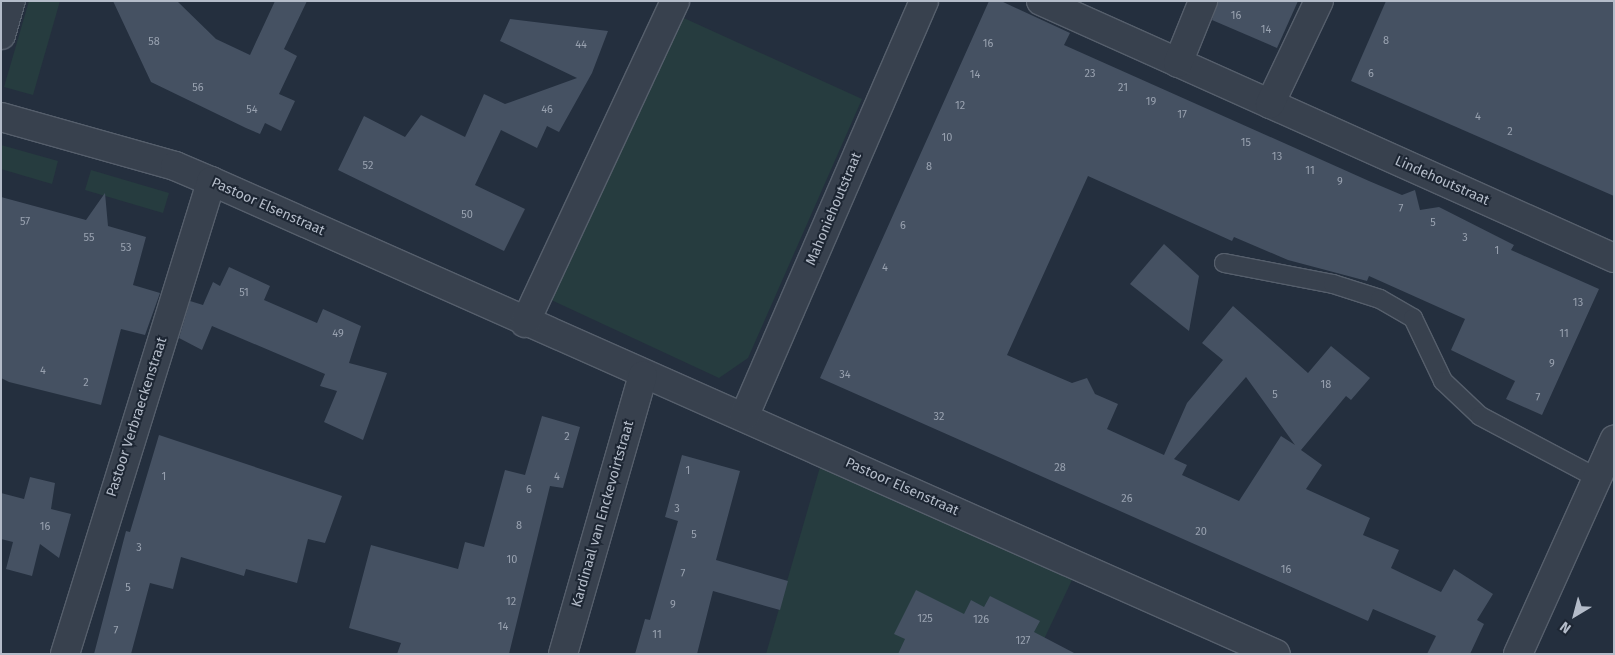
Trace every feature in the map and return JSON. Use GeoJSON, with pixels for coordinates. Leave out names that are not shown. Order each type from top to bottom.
{"type":"FeatureCollection","features":[{"type":"Feature","properties":{"kind":"street"},"geometry":{"type":"LineString","coordinates":[[1,35],[11,1]]}},
{"type":"Feature","properties":{"kind":"street"},"geometry":{"type":"LineString","coordinates":[[525,323],[675,1]]}},
{"type":"Feature","properties":{"kind":"street","name":"Mahoniehoutstraat"},"geometry":{"type":"LineString","coordinates":[[744,417],[924,1]]}},
{"type":"Feature","properties":{"kind":"street","name":"Lindehoutstraat"},"geometry":{"type":"LineString","coordinates":[[1041,1],[1614,258]]}},
{"type":"Feature","properties":{"kind":"street"},"geometry":{"type":"LineString","coordinates":[[1178,63],[1203,1]]}},
{"type":"Feature","properties":{"kind":"street"},"geometry":{"type":"LineString","coordinates":[[1270,104],[1320,1]]}},
{"type":"Feature","properties":{"kind":"street","name":"Pastoor Elsenstraat"},"geometry":{"type":"LineString","coordinates":[[1,117],[175,166],[211,181],[525,323],[744,417],[1276,654]]}},
{"type":"Feature","properties":{"kind":"street","name":"Pastoor Verbraeckenstraat"},"geometry":{"type":"LineString","coordinates":[[64,654],[211,181]]}},
{"type":"Feature","properties":{"kind":"street","name":"Kardinaal van Enckevoirtstraat"},"geometry":{"type":"LineString","coordinates":[[563,654],[643,375]]}},
{"type":"Feature","properties":{"kind":"street"},"geometry":{"type":"LineString","coordinates":[[1518,654],[1614,440]]}},
{"type":"Feature","properties":{"kind":"lane"},"geometry":{"type":"LineString","coordinates":[[1224,263],[1334,284],[1380,299],[1413,318],[1443,381],[1480,416],[1597,478]]}},
{"type":"Feature","properties":{"kind":"green space"},"geometry":{"type":"Polygon","coordinates":[[[29,1],[60,1],[33,95],[4,87],[29,1]]]}},
{"type":"Feature","properties":{"kind":"green space"},"geometry":{"type":"Polygon","coordinates":[[[675,14],[862,99],[748,358],[719,378],[547,298],[675,14]]]}},
{"type":"Feature","properties":{"kind":"green space"},"geometry":{"type":"Polygon","coordinates":[[[1,145],[58,161],[52,184],[1,169],[1,145]]]}},
{"type":"Feature","properties":{"kind":"green space"},"geometry":{"type":"Polygon","coordinates":[[[91,170],[169,193],[163,213],[85,190],[91,170]]]}},
{"type":"Feature","properties":{"kind":"green space"},"geometry":{"type":"Polygon","coordinates":[[[820,467],[1072,580],[1037,654],[766,654],[820,467]]]}},
{"type":"Feature","properties":{"kind":"building"},"geometry":{"type":"Polygon","coordinates":[[[113,1],[177,1],[216,39],[250,55],[275,1],[307,1],[284,49],[297,56],[279,94],[295,101],[281,131],[265,123],[260,134],[151,82],[113,1]]]}},
{"type":"Feature","properties":{"kind":"building"},"geometry":{"type":"Polygon","coordinates":[[[989,1],[1001,1],[1070,33],[1064,45],[1369,181],[1402,195],[1415,190],[1420,210],[1439,207],[1514,245],[1511,250],[1599,289],[1542,415],[1506,399],[1515,381],[1451,350],[1465,319],[1369,276],[1367,281],[1288,260],[1234,237],[1232,241],[1088,176],[1007,355],[1072,383],[1087,378],[1095,394],[1118,404],[1107,429],[1164,455],[1187,403],[1223,360],[1202,343],[1233,306],[1308,373],[1331,346],[1370,378],[1351,400],[1346,396],[1301,450],[1322,465],[1306,489],[1370,518],[1363,535],[1399,550],[1391,568],[1441,592],[1454,569],[1493,594],[1477,620],[1484,624],[1470,654],[1427,654],[1436,636],[1373,609],[1368,621],[820,378],[989,1]],[[1246,377],[1174,459],[1187,465],[1182,475],[1239,501],[1281,436],[1295,445],[1246,377]]]}},
{"type":"Feature","properties":{"kind":"building"},"geometry":{"type":"Polygon","coordinates":[[[1218,1],[1298,1],[1277,48],[1212,20],[1218,1]]]}},
{"type":"Feature","properties":{"kind":"building"},"geometry":{"type":"Polygon","coordinates":[[[1386,1],[1614,1],[1614,196],[1351,81],[1386,1]]]}},
{"type":"Feature","properties":{"kind":"building"},"geometry":{"type":"Polygon","coordinates":[[[510,19],[608,31],[592,73],[559,132],[547,126],[537,148],[501,130],[475,185],[525,209],[504,251],[338,170],[364,116],[405,137],[421,115],[465,137],[484,94],[505,104],[577,78],[500,41],[510,19]]]}},
{"type":"Feature","properties":{"kind":"building"},"geometry":{"type":"Polygon","coordinates":[[[105,193],[108,226],[146,237],[133,285],[160,293],[145,335],[121,329],[101,405],[9,382],[1,378],[1,197],[86,220],[105,193]]]}},
{"type":"Feature","properties":{"kind":"building"},"geometry":{"type":"Polygon","coordinates":[[[1164,244],[1199,276],[1189,331],[1130,284],[1164,244]]]}},
{"type":"Feature","properties":{"kind":"building"},"geometry":{"type":"Polygon","coordinates":[[[229,267],[270,286],[264,300],[317,323],[323,309],[361,326],[349,363],[387,373],[363,440],[324,422],[337,391],[320,386],[325,374],[212,326],[202,350],[179,338],[190,301],[203,305],[213,282],[220,286],[229,267]]]}},
{"type":"Feature","properties":{"kind":"building"},"geometry":{"type":"Polygon","coordinates":[[[542,416],[580,427],[563,488],[550,486],[509,654],[397,654],[401,643],[349,628],[371,545],[458,569],[465,542],[484,547],[505,470],[525,475],[542,416]]]}},
{"type":"Feature","properties":{"kind":"building"},"geometry":{"type":"Polygon","coordinates":[[[159,435],[342,496],[325,543],[308,539],[297,583],[246,569],[244,576],[181,557],[173,589],[150,583],[131,654],[94,654],[126,531],[130,532],[159,435]]]}},
{"type":"Feature","properties":{"kind":"building"},"geometry":{"type":"Polygon","coordinates":[[[682,455],[740,471],[716,560],[788,581],[780,610],[713,591],[697,654],[635,654],[645,619],[650,620],[678,521],[665,517],[682,455]]]}},
{"type":"Feature","properties":{"kind":"building"},"geometry":{"type":"Polygon","coordinates":[[[30,477],[55,483],[51,509],[71,514],[59,558],[40,544],[32,576],[6,569],[13,542],[1,539],[1,493],[24,499],[30,477]]]}},
{"type":"Feature","properties":{"kind":"building"},"geometry":{"type":"Polygon","coordinates":[[[916,590],[964,614],[971,600],[984,607],[990,596],[1040,621],[1034,632],[1076,654],[898,654],[905,639],[894,634],[916,590]]]}}]}
